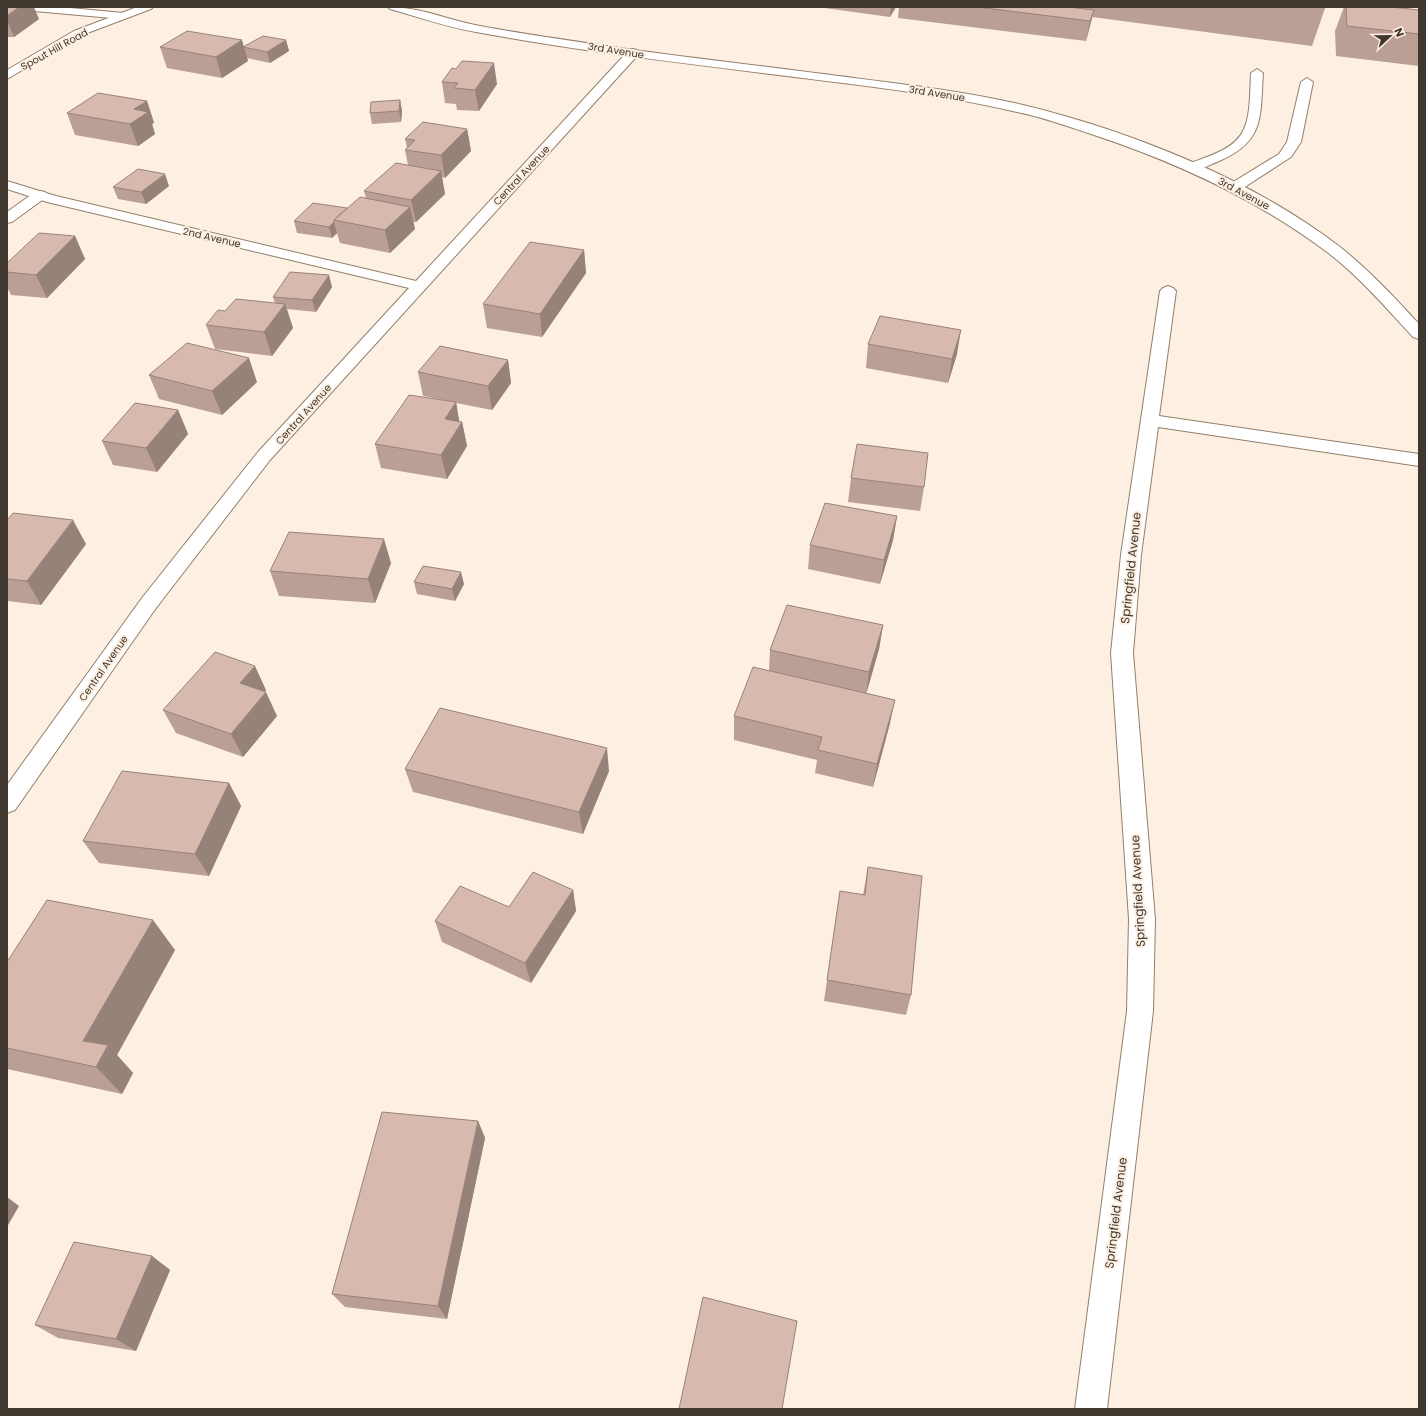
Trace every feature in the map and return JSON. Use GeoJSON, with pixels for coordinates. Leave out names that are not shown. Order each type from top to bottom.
{"type":"FeatureCollection","features":[{"type":"Feature","properties":{"kind":"street"},"geometry":{"type":"LineString","coordinates":[[23,7],[124,16]]}},
{"type":"Feature","properties":{"kind":"street","name":"Spout Hill Road"},"geometry":{"type":"LineString","coordinates":[[7,75],[78,33],[147,7]]}},
{"type":"Feature","properties":{"kind":"street","name":"3rd Avenue"},"geometry":{"type":"LineString","coordinates":[[394,7],[473,28],[633,53],[922,90],[1022,109],[1073,124],[1193,167],[1235,187],[1286,217],[1334,250],[1377,288],[1419,334]]}},
{"type":"Feature","properties":{"kind":"street","name":"Central Avenue"},"geometry":{"type":"LineString","coordinates":[[7,803],[149,603],[264,456],[418,286],[633,53]]}},
{"type":"Feature","properties":{"kind":"street"},"geometry":{"type":"LineString","coordinates":[[1193,167],[1225,154],[1239,144],[1250,131],[1257,73]]}},
{"type":"Feature","properties":{"kind":"street"},"geometry":{"type":"LineString","coordinates":[[1235,187],[1284,157],[1294,142],[1307,82]]}},
{"type":"Feature","properties":{"kind":"street","name":"2nd Avenue"},"geometry":{"type":"LineString","coordinates":[[7,185],[40,195],[418,286]]}},
{"type":"Feature","properties":{"kind":"street"},"geometry":{"type":"LineString","coordinates":[[7,219],[40,195]]}},
{"type":"Feature","properties":{"kind":"street","name":"Springfield Avenue"},"geometry":{"type":"LineString","coordinates":[[1092,1409],[1140,1011],[1142,919],[1122,654],[1131,555],[1168,291]]}},
{"type":"Feature","properties":{"kind":"street"},"geometry":{"type":"LineString","coordinates":[[1150,420],[1419,460]]}},
{"type":"Feature","properties":{"kind":"building"},"geometry":{"type":"Polygon","coordinates":[[[7,7],[19,7],[7,16],[7,7]]]}},
{"type":"Feature","properties":{"kind":"building"},"geometry":{"type":"Polygon","coordinates":[[[977,7],[1068,7],[1094,10],[1090,21],[977,7]]]}},
{"type":"Feature","properties":{"kind":"building"},"geometry":{"type":"Polygon","coordinates":[[[1346,7],[1391,7],[1419,10],[1419,34],[1347,26],[1346,7]]]}},
{"type":"Feature","properties":{"kind":"building"},"geometry":{"type":"Polygon","coordinates":[[[187,31],[242,40],[216,57],[160,47],[187,31]]]}},
{"type":"Feature","properties":{"kind":"building"},"geometry":{"type":"Polygon","coordinates":[[[263,36],[286,40],[267,52],[243,47],[263,36]]]}},
{"type":"Feature","properties":{"kind":"building"},"geometry":{"type":"Polygon","coordinates":[[[462,61],[494,63],[475,90],[454,88],[458,83],[442,82],[452,68],[456,69],[462,61]]]}},
{"type":"Feature","properties":{"kind":"building"},"geometry":{"type":"Polygon","coordinates":[[[98,93],[147,101],[134,109],[148,112],[130,124],[67,113],[98,93]]]}},
{"type":"Feature","properties":{"kind":"building"},"geometry":{"type":"Polygon","coordinates":[[[400,100],[399,111],[370,113],[371,102],[400,100]]]}},
{"type":"Feature","properties":{"kind":"building"},"geometry":{"type":"Polygon","coordinates":[[[423,122],[467,129],[441,155],[405,150],[415,140],[405,139],[423,122]]]}},
{"type":"Feature","properties":{"kind":"building"},"geometry":{"type":"Polygon","coordinates":[[[396,163],[441,171],[411,200],[364,191],[396,163]]]}},
{"type":"Feature","properties":{"kind":"building"},"geometry":{"type":"Polygon","coordinates":[[[138,169],[165,174],[141,192],[113,187],[138,169]]]}},
{"type":"Feature","properties":{"kind":"building"},"geometry":{"type":"Polygon","coordinates":[[[360,197],[410,207],[385,230],[334,220],[360,197]]]}},
{"type":"Feature","properties":{"kind":"building"},"geometry":{"type":"Polygon","coordinates":[[[313,203],[347,208],[329,227],[294,221],[313,203]]]}},
{"type":"Feature","properties":{"kind":"building"},"geometry":{"type":"Polygon","coordinates":[[[39,233],[75,236],[36,275],[7,272],[7,263],[39,233]]]}},
{"type":"Feature","properties":{"kind":"building"},"geometry":{"type":"Polygon","coordinates":[[[530,242],[584,250],[540,314],[483,304],[530,242]]]}},
{"type":"Feature","properties":{"kind":"building"},"geometry":{"type":"Polygon","coordinates":[[[290,272],[329,275],[312,300],[273,297],[290,272]]]}},
{"type":"Feature","properties":{"kind":"building"},"geometry":{"type":"Polygon","coordinates":[[[236,299],[285,304],[264,332],[206,325],[218,310],[225,311],[236,299]]]}},
{"type":"Feature","properties":{"kind":"building"},"geometry":{"type":"Polygon","coordinates":[[[880,316],[961,330],[952,359],[868,344],[880,316]]]}},
{"type":"Feature","properties":{"kind":"building"},"geometry":{"type":"Polygon","coordinates":[[[187,343],[249,358],[212,391],[149,375],[187,343]]]}},
{"type":"Feature","properties":{"kind":"building"},"geometry":{"type":"Polygon","coordinates":[[[440,346],[508,360],[488,386],[418,372],[440,346]]]}},
{"type":"Feature","properties":{"kind":"building"},"geometry":{"type":"Polygon","coordinates":[[[409,395],[456,402],[445,419],[462,422],[441,455],[375,444],[409,395]]]}},
{"type":"Feature","properties":{"kind":"building"},"geometry":{"type":"Polygon","coordinates":[[[135,403],[178,410],[146,448],[102,441],[135,403]]]}},
{"type":"Feature","properties":{"kind":"building"},"geometry":{"type":"Polygon","coordinates":[[[857,444],[928,453],[924,487],[851,478],[857,444]]]}},
{"type":"Feature","properties":{"kind":"building"},"geometry":{"type":"Polygon","coordinates":[[[825,503],[897,516],[884,560],[810,545],[825,503]]]}},
{"type":"Feature","properties":{"kind":"building"},"geometry":{"type":"Polygon","coordinates":[[[13,513],[73,520],[27,581],[7,579],[7,520],[13,513]]]}},
{"type":"Feature","properties":{"kind":"building"},"geometry":{"type":"Polygon","coordinates":[[[289,532],[384,539],[368,579],[270,571],[289,532]]]}},
{"type":"Feature","properties":{"kind":"building"},"geometry":{"type":"Polygon","coordinates":[[[423,566],[461,572],[452,589],[414,582],[423,566]]]}},
{"type":"Feature","properties":{"kind":"building"},"geometry":{"type":"Polygon","coordinates":[[[787,605],[883,625],[869,672],[770,650],[787,605]]]}},
{"type":"Feature","properties":{"kind":"building"},"geometry":{"type":"Polygon","coordinates":[[[215,652],[255,666],[240,683],[266,692],[231,734],[163,710],[215,652]]]}},
{"type":"Feature","properties":{"kind":"building"},"geometry":{"type":"Polygon","coordinates":[[[753,667],[895,700],[877,764],[818,750],[822,737],[734,716],[753,667]]]}},
{"type":"Feature","properties":{"kind":"building"},"geometry":{"type":"Polygon","coordinates":[[[440,708],[607,748],[579,812],[405,769],[440,708]]]}},
{"type":"Feature","properties":{"kind":"building"},"geometry":{"type":"Polygon","coordinates":[[[122,771],[229,783],[195,854],[83,841],[122,771]]]}},
{"type":"Feature","properties":{"kind":"building"},"geometry":{"type":"Polygon","coordinates":[[[868,867],[922,876],[911,995],[827,980],[840,891],[865,895],[868,867]]]}},
{"type":"Feature","properties":{"kind":"building"},"geometry":{"type":"Polygon","coordinates":[[[533,872],[573,890],[525,963],[435,921],[460,886],[509,907],[533,872]]]}},
{"type":"Feature","properties":{"kind":"building"},"geometry":{"type":"Polygon","coordinates":[[[47,900],[153,920],[83,1041],[108,1045],[96,1067],[7,1048],[7,962],[47,900]]]}},
{"type":"Feature","properties":{"kind":"building"},"geometry":{"type":"Polygon","coordinates":[[[382,1112],[478,1121],[438,1306],[332,1294],[382,1112]]]}},
{"type":"Feature","properties":{"kind":"building"},"geometry":{"type":"Polygon","coordinates":[[[74,1242],[152,1256],[116,1339],[35,1325],[74,1242]]]}},
{"type":"Feature","properties":{"kind":"building"},"geometry":{"type":"Polygon","coordinates":[[[703,1297],[797,1321],[782,1409],[679,1409],[703,1297]]]}}]}
